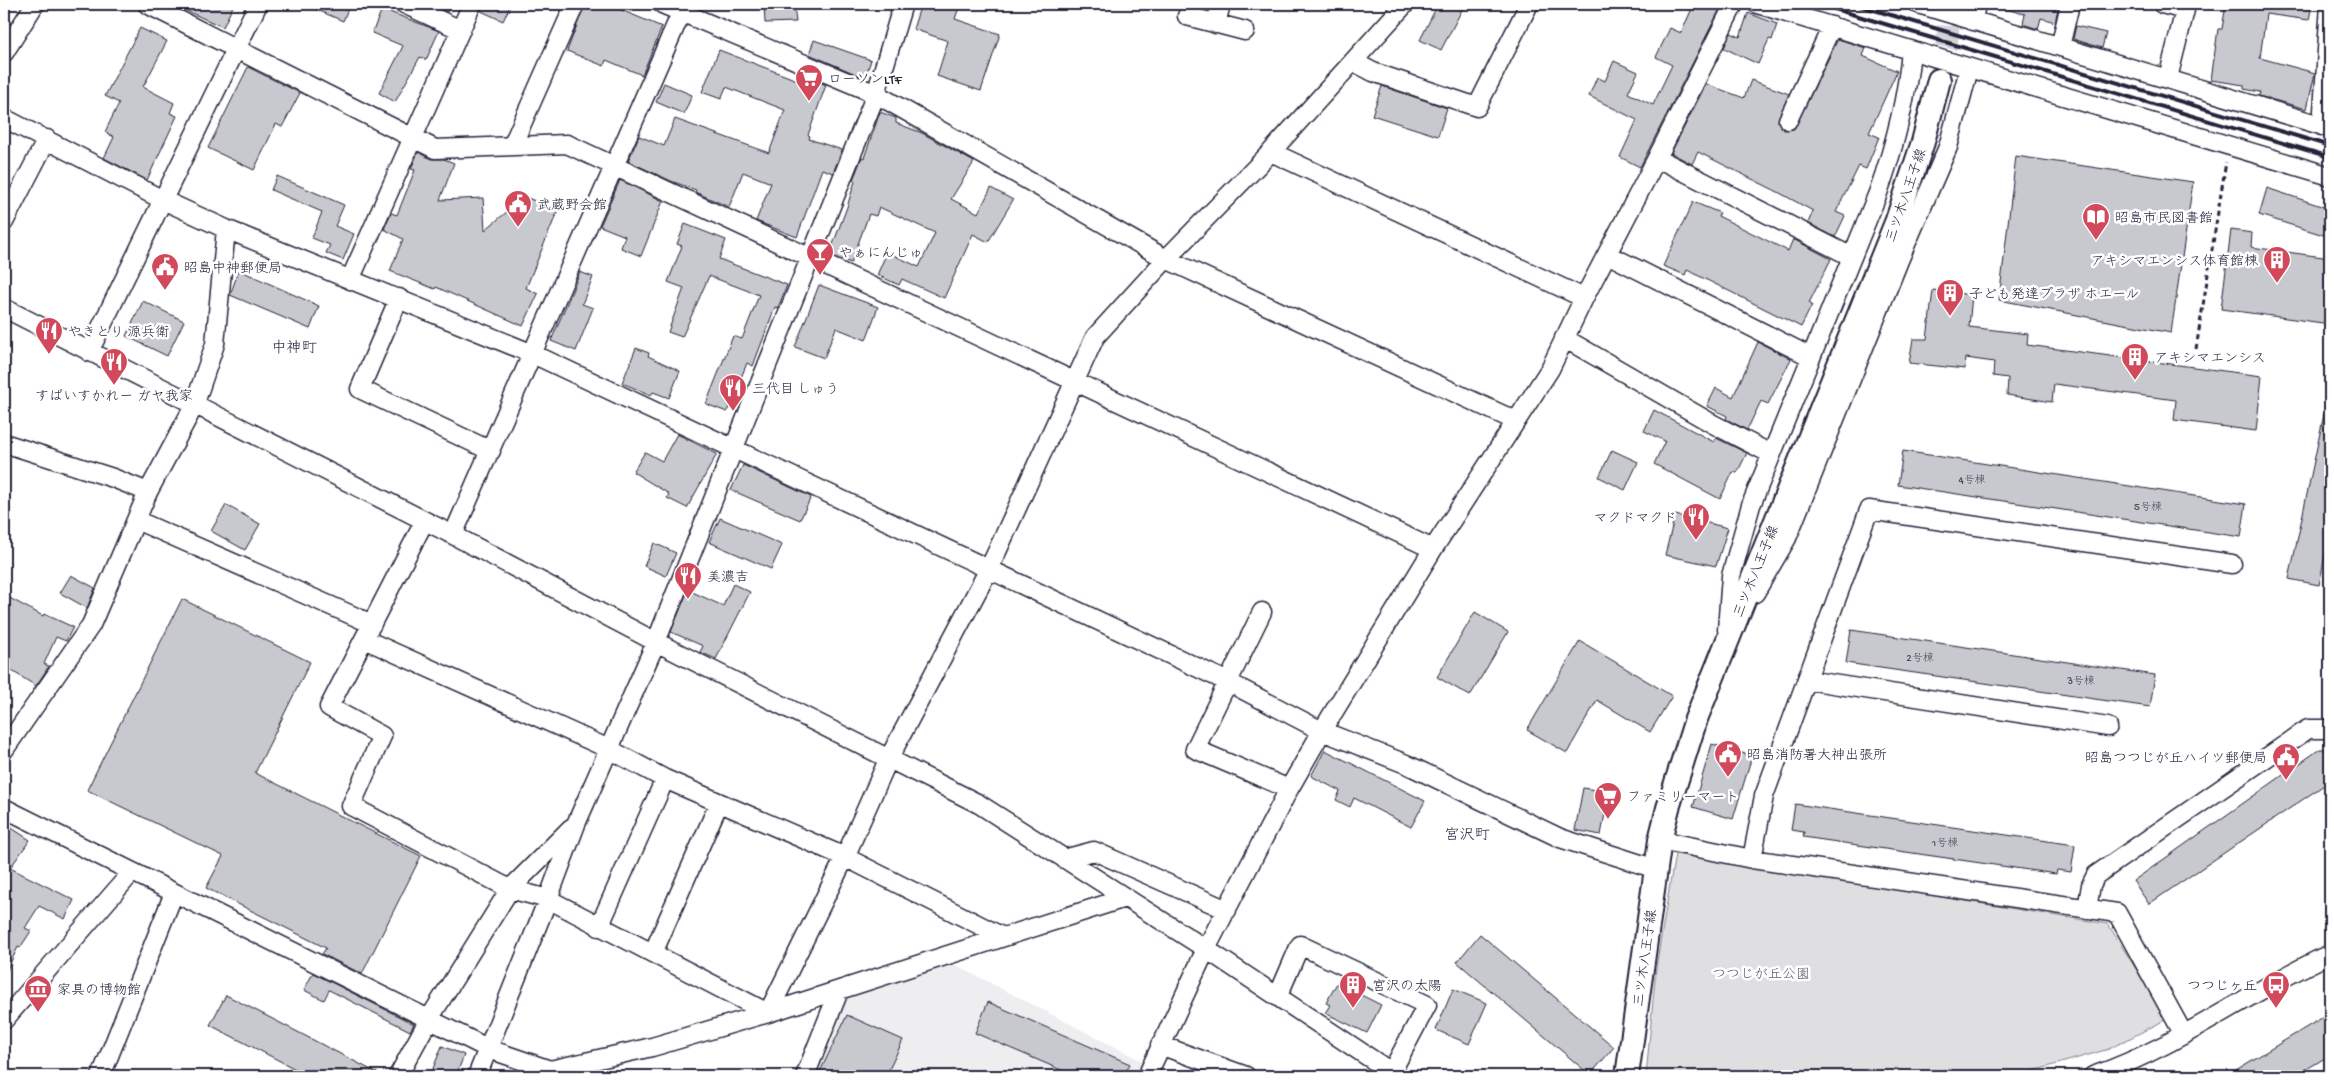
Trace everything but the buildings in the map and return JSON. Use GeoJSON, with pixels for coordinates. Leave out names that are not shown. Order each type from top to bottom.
{"type":"FeatureCollection","features":[{"type":"Feature","properties":{"kind":"main road","name":"三ツ木八王子線"},"geometry":{"type":"LineString","coordinates":[[1627,1076],[1660,840],[1668,808],[1696,719],[1897,220],[1923,142],[1939,80]]}},
{"type":"Feature","properties":{"kind":"street"},"geometry":{"type":"LineString","coordinates":[[4,53],[35,4]]}},
{"type":"Feature","properties":{"kind":"street"},"geometry":{"type":"LineString","coordinates":[[147,4],[414,136],[434,149],[567,144],[1433,549]]}},
{"type":"Feature","properties":{"kind":"street"},"geometry":{"type":"LineString","coordinates":[[89,352],[258,4]]}},
{"type":"Feature","properties":{"kind":"street"},"geometry":{"type":"LineString","coordinates":[[404,4],[461,30]]}},
{"type":"Feature","properties":{"kind":"street"},"geometry":{"type":"LineString","coordinates":[[350,280],[472,4]]}},
{"type":"Feature","properties":{"kind":"street"},"geometry":{"type":"LineString","coordinates":[[512,146],[575,4]]}},
{"type":"Feature","properties":{"kind":"street"},"geometry":{"type":"LineString","coordinates":[[662,4],[682,8],[876,94],[1166,259],[1516,422]]}},
{"type":"Feature","properties":{"kind":"street"},"geometry":{"type":"LineString","coordinates":[[477,1076],[576,824],[656,642],[876,94],[903,4]]}},
{"type":"Feature","properties":{"kind":"street"},"geometry":{"type":"LineString","coordinates":[[1216,24],[1221,4]]}},
{"type":"Feature","properties":{"kind":"street"},"geometry":{"type":"LineString","coordinates":[[768,1013],[845,857],[888,760],[989,569],[1095,337],[1166,259],[1271,152],[1405,4]]}},
{"type":"Feature","properties":{"kind":"street"},"geometry":{"type":"LineString","coordinates":[[1354,62],[1373,72],[1477,107],[1529,4]]}},
{"type":"Feature","properties":{"kind":"street"},"geometry":{"type":"LineString","coordinates":[[1147,1076],[1206,948],[1289,789],[1322,731],[1433,549],[1550,369],[1584,298],[1734,4]]}},
{"type":"Feature","properties":{"kind":"street"},"geometry":{"type":"LineString","coordinates":[[1757,4],[2330,176]]}},
{"type":"Feature","properties":{"kind":"street"},"geometry":{"type":"LineString","coordinates":[[1921,4],[1974,12],[2060,47],[2326,127],[2330,4]]}},
{"type":"Feature","properties":{"kind":"street"},"geometry":{"type":"LineString","coordinates":[[2060,47],[2070,4]]}},
{"type":"Feature","properties":{"kind":"street"},"geometry":{"type":"LineString","coordinates":[[2162,4],[2185,10],[2168,78]]}},
{"type":"Feature","properties":{"kind":"street"},"geometry":{"type":"LineString","coordinates":[[453,536],[682,8]]}},
{"type":"Feature","properties":{"kind":"street"},"geometry":{"type":"LineString","coordinates":[[1187,16],[1244,30]]}},
{"type":"Feature","properties":{"kind":"street"},"geometry":{"type":"LineString","coordinates":[[1788,120],[1832,26]]}},
{"type":"Feature","properties":{"kind":"street"},"geometry":{"type":"LineString","coordinates":[[1726,642],[1731,576],[1750,512],[1771,454],[1878,193],[1900,126],[1909,84],[1911,50]]}},
{"type":"Feature","properties":{"kind":"street"},"geometry":{"type":"LineString","coordinates":[[1726,642],[1787,538],[1900,258],[1948,147],[1969,69]]}},
{"type":"Feature","properties":{"kind":"street"},"geometry":{"type":"LineString","coordinates":[[4,118],[163,200],[226,230],[399,298],[533,354],[1228,682],[1322,731],[1406,764],[1560,838],[1656,869]]}},
{"type":"Feature","properties":{"kind":"street"},"geometry":{"type":"LineString","coordinates":[[4,222],[47,139]]}},
{"type":"Feature","properties":{"kind":"street"},"geometry":{"type":"LineString","coordinates":[[1271,152],[1584,298]]}},
{"type":"Feature","properties":{"kind":"street"},"geometry":{"type":"LineString","coordinates":[[1657,158],[1852,257]]}},
{"type":"Feature","properties":{"kind":"street"},"geometry":{"type":"LineString","coordinates":[[5,746],[91,625],[148,492],[194,406],[215,344],[226,230]]}},
{"type":"Feature","properties":{"kind":"street"},"geometry":{"type":"LineString","coordinates":[[1607,254],[1811,357]]}},
{"type":"Feature","properties":{"kind":"street"},"geometry":{"type":"LineString","coordinates":[[399,298],[360,389],[491,451]]}},
{"type":"Feature","properties":{"kind":"street"},"geometry":{"type":"LineString","coordinates":[[4,308],[453,536],[656,642],[979,804],[1206,948],[1394,1075],[1427,1005],[1300,945],[1278,996]]}},
{"type":"Feature","properties":{"kind":"street"},"geometry":{"type":"LineString","coordinates":[[1564,338],[1713,424],[1771,454]]}},
{"type":"Feature","properties":{"kind":"street"},"geometry":{"type":"LineString","coordinates":[[4,443],[112,478],[148,492]]}},
{"type":"Feature","properties":{"kind":"street"},"geometry":{"type":"LineString","coordinates":[[1752,859],[1764,796],[1869,510],[2232,564]]}},
{"type":"Feature","properties":{"kind":"street"},"geometry":{"type":"LineString","coordinates":[[1750,512],[1758,521],[1773,528]]}},
{"type":"Feature","properties":{"kind":"street"},"geometry":{"type":"LineString","coordinates":[[136,520],[609,749],[665,779],[845,857],[1003,937]]}},
{"type":"Feature","properties":{"kind":"street"},"geometry":{"type":"LineString","coordinates":[[424,522],[329,707],[382,736],[351,806],[510,890],[548,899],[768,1013]]}},
{"type":"Feature","properties":{"kind":"street"},"geometry":{"type":"LineString","coordinates":[[1262,612],[1195,749],[1289,789]]}},
{"type":"Feature","properties":{"kind":"street"},"geometry":{"type":"LineString","coordinates":[[1806,680],[2108,727]]}},
{"type":"Feature","properties":{"kind":"street"},"geometry":{"type":"LineString","coordinates":[[2088,909],[2091,885],[2096,875],[2308,729],[2330,729]]}},
{"type":"Feature","properties":{"kind":"street"},"geometry":{"type":"LineString","coordinates":[[599,927],[665,779]]}},
{"type":"Feature","properties":{"kind":"street"},"geometry":{"type":"LineString","coordinates":[[653,954],[719,803]]}},
{"type":"Feature","properties":{"kind":"street"},"geometry":{"type":"LineString","coordinates":[[4,808],[489,1049],[550,1070]]}},
{"type":"Feature","properties":{"kind":"street"},"geometry":{"type":"LineString","coordinates":[[398,1076],[429,1019],[510,890],[576,824]]}},
{"type":"Feature","properties":{"kind":"street"},"geometry":{"type":"LineString","coordinates":[[1660,840],[1752,859],[2117,914],[2184,1035]]}},
{"type":"Feature","properties":{"kind":"street"},"geometry":{"type":"LineString","coordinates":[[1064,858],[1094,851],[1227,910]]}},
{"type":"Feature","properties":{"kind":"street"},"geometry":{"type":"LineString","coordinates":[[4,1020],[132,872]]}},
{"type":"Feature","properties":{"kind":"street"},"geometry":{"type":"LineString","coordinates":[[101,1076],[174,893]]}},
{"type":"Feature","properties":{"kind":"street"},"geometry":{"type":"LineString","coordinates":[[532,1076],[550,1070],[652,1048],[839,991],[1125,898]]}},
{"type":"Feature","properties":{"kind":"street"},"geometry":{"type":"LineString","coordinates":[[2094,1076],[2133,1070],[2184,1035],[2301,967],[2330,954]]}},
{"type":"Feature","properties":{"kind":"street"},"geometry":{"type":"LineString","coordinates":[[806,1076],[839,991]]}},
{"type":"Feature","properties":{"kind":"street"},"geometry":{"type":"LineString","coordinates":[[1160,1045],[1246,1076]]}},
{"type":"Feature","properties":{"kind":"path"},"geometry":{"type":"LineString","coordinates":[[2196,349],[2229,146]]}},
{"type":"Feature","properties":{"kind":"shaded area"},"geometry":{"type":"Polygon","coordinates":[[[936,955],[1146,1063],[1140,1076],[809,1076],[848,982],[936,955]]]}},
{"type":"Feature","properties":{"kind":"green space","name":"つつじが丘公園"},"geometry":{"type":"Polygon","coordinates":[[[1675,854],[2108,924],[2167,1019],[2109,1049],[2016,1076],[1646,1076],[1656,968],[1675,854]]]}},
{"type":"Feature","properties":{"kind":"tunnel"},"geometry":{"type":"LineString","coordinates":[[1939,80],[1947,43],[1950,4]]}},
{"type":"Feature","properties":{"kind":"railway"},"geometry":{"type":"LineString","coordinates":[[1818,4],[2330,157]]}},
{"type":"Feature","properties":{"kind":"railway"},"geometry":{"type":"LineString","coordinates":[[1854,4],[2330,146]]}},
{"type":"Feature","properties":{"kind":"place","name":"ローソンLTF"},"geometry":{"type":"Point","coordinates":[809,102]}},
{"type":"Feature","properties":{"kind":"place","name":"武蔵野会館"},"geometry":{"type":"Point","coordinates":[518,228]}},
{"type":"Feature","properties":{"kind":"place","name":"昭島市民図書館"},"geometry":{"type":"Point","coordinates":[2096,241]}},
{"type":"Feature","properties":{"kind":"place","name":"やぁにんじゅ"},"geometry":{"type":"Point","coordinates":[820,276]}},
{"type":"Feature","properties":{"kind":"place","name":"アキシマエンシス体育館棟"},"geometry":{"type":"Point","coordinates":[2277,284]}},
{"type":"Feature","properties":{"kind":"place","name":"昭島中神郵便局"},"geometry":{"type":"Point","coordinates":[165,291]}},
{"type":"Feature","properties":{"kind":"place","name":"子ども発達プラザ ホエール"},"geometry":{"type":"Point","coordinates":[1950,317]}},
{"type":"Feature","properties":{"kind":"place","name":"やきとり 源兵衛"},"geometry":{"type":"Point","coordinates":[49,355]}},
{"type":"Feature","properties":{"kind":"place","name":"アキシマエンシス"},"geometry":{"type":"Point","coordinates":[2135,381]}},
{"type":"Feature","properties":{"kind":"place","name":"すぱいすかれー ガヤ我家"},"geometry":{"type":"Point","coordinates":[114,386]}},
{"type":"Feature","properties":{"kind":"place","name":"三代目 しゅう"},"geometry":{"type":"Point","coordinates":[733,412]}},
{"type":"Feature","properties":{"kind":"place","name":"マクドマクド"},"geometry":{"type":"Point","coordinates":[1696,541]}},
{"type":"Feature","properties":{"kind":"place","name":"美濃吉"},"geometry":{"type":"Point","coordinates":[688,600]}},
{"type":"Feature","properties":{"kind":"place","name":"昭島消防署大神出張所"},"geometry":{"type":"Point","coordinates":[1728,778]}},
{"type":"Feature","properties":{"kind":"place","name":"昭島つつじが丘ハイツ郵便局"},"geometry":{"type":"Point","coordinates":[2286,781]}},
{"type":"Feature","properties":{"kind":"place","name":"ファミリーマート"},"geometry":{"type":"Point","coordinates":[1608,820]}},
{"type":"Feature","properties":{"kind":"place","name":"宮沢の太陽"},"geometry":{"type":"Point","coordinates":[1353,1009]}},
{"type":"Feature","properties":{"kind":"place","name":"つつじヶ丘"},"geometry":{"type":"Point","coordinates":[2276,1009]}},
{"type":"Feature","properties":{"kind":"place","name":"家具の博物館"},"geometry":{"type":"Point","coordinates":[38,1013]}},
{"type":"Feature","properties":{"kind":"district","name":"中神町"},"geometry":{"type":"Point","coordinates":[294,347]}},
{"type":"Feature","properties":{"kind":"district","name":"宮沢町"},"geometry":{"type":"Point","coordinates":[1467,834]}}]}
